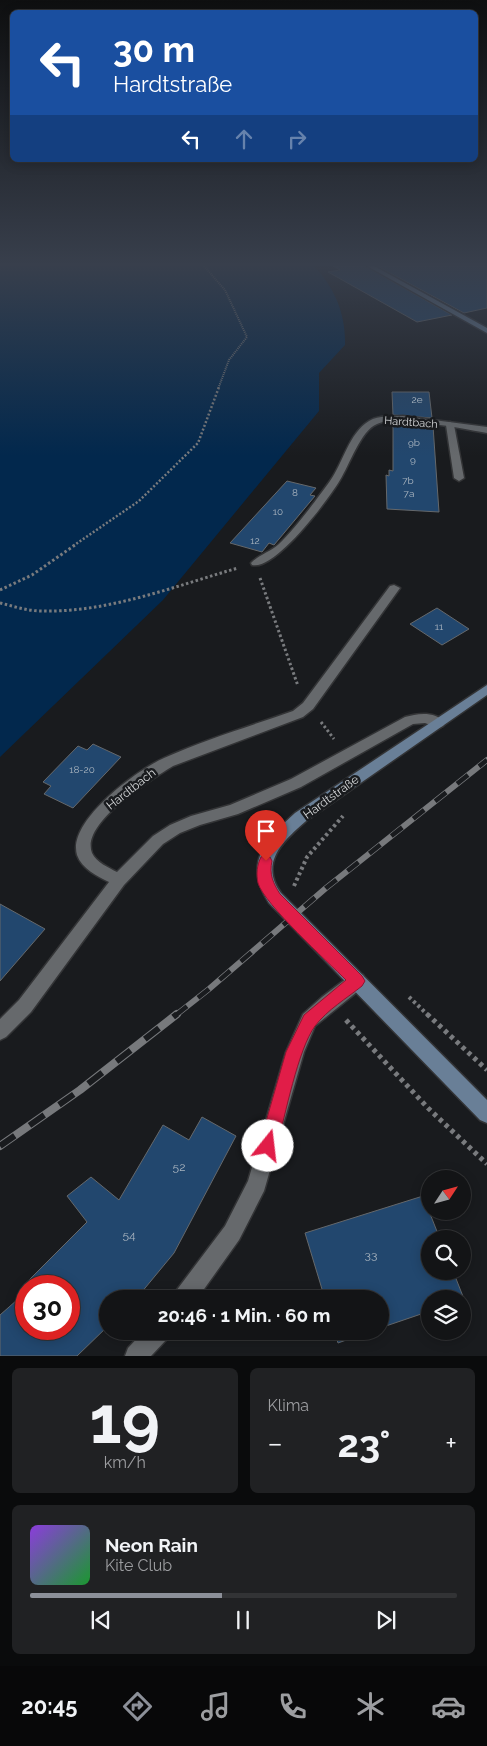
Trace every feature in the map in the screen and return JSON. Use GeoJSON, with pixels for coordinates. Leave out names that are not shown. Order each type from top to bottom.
{"type":"FeatureCollection","features":[{"type":"Feature","properties":{"kind":"main road","name":"Hardtstraße"},"geometry":{"type":"LineString","coordinates":[[487,689],[320,802],[283,834],[272,848],[264,868],[265,884],[274,898],[487,1113]]}},
{"type":"Feature","properties":{"kind":"street","name":"Hardtbach"},"geometry":{"type":"LineString","coordinates":[[256,564],[271,556],[284,545],[334,481],[361,433],[371,423],[391,419],[487,430]]}},
{"type":"Feature","properties":{"kind":"street"},"geometry":{"type":"LineString","coordinates":[[450,425],[459,478]]}},
{"type":"Feature","properties":{"kind":"street","name":"Hardtbach"},"geometry":{"type":"LineString","coordinates":[[119,880],[92,866],[84,853],[84,838],[98,816],[116,799],[168,762],[298,714],[308,706],[394,588]]}},
{"type":"Feature","properties":{"kind":"street"},"geometry":{"type":"LineString","coordinates":[[0,1031],[25,1006],[119,880],[158,840],[175,829],[196,820],[233,810],[296,783],[410,720],[426,718],[438,723]]}},
{"type":"Feature","properties":{"kind":"street"},"geometry":{"type":"LineString","coordinates":[[191,1290],[232,1233],[257,1184],[295,1052],[309,1020],[357,981]]}},
{"type":"Feature","properties":{"kind":"street"},"geometry":{"type":"LineString","coordinates":[[136,1356],[151,1340]]}},
{"type":"Feature","properties":{"kind":"path"},"geometry":{"type":"LineString","coordinates":[[0,590],[32,575],[139,502],[198,443],[229,360],[247,337],[243,329]]}},
{"type":"Feature","properties":{"kind":"path"},"geometry":{"type":"LineString","coordinates":[[0,603],[39,611],[76,610],[116,602],[256,564],[304,702],[347,754]]}},
{"type":"Feature","properties":{"kind":"path"},"geometry":{"type":"LineString","coordinates":[[292,893],[307,857],[347,811]]}},
{"type":"Feature","properties":{"kind":"path"},"geometry":{"type":"LineString","coordinates":[[405,994],[487,1070]]}},
{"type":"Feature","properties":{"kind":"path"},"geometry":{"type":"LineString","coordinates":[[328,1003],[428,1108],[487,1164]]}},
{"type":"Feature","properties":{"kind":"shaded area"},"geometry":{"type":"Polygon","coordinates":[[[0,329],[345,329],[345,345],[319,373],[319,411],[163,600],[0,757],[0,329]]]}},
{"type":"Feature","properties":{"kind":"building"},"geometry":{"type":"Polygon","coordinates":[[[392,392],[429,392],[432,418],[393,415],[392,392]]]}},
{"type":"Feature","properties":{"kind":"building"},"geometry":{"type":"Polygon","coordinates":[[[393,423],[433,426],[439,512],[387,509],[386,475],[389,476],[389,470],[393,471],[393,423]]]}},
{"type":"Feature","properties":{"kind":"building"},"geometry":{"type":"Polygon","coordinates":[[[287,481],[316,488],[310,495],[315,496],[274,545],[269,543],[262,552],[230,543],[287,481]]]}},
{"type":"Feature","properties":{"kind":"building"},"geometry":{"type":"Polygon","coordinates":[[[437,608],[469,629],[442,645],[410,624],[437,608]]]}},
{"type":"Feature","properties":{"kind":"building"},"geometry":{"type":"Polygon","coordinates":[[[93,744],[121,757],[73,808],[44,794],[51,786],[43,782],[78,746],[87,750],[93,744]]]}},
{"type":"Feature","properties":{"kind":"building"},"geometry":{"type":"Polygon","coordinates":[[[0,904],[45,929],[0,981],[0,904]]]}},
{"type":"Feature","properties":{"kind":"building"},"geometry":{"type":"Polygon","coordinates":[[[202,1117],[236,1136],[174,1253],[143,1290],[99,1290],[99,1335],[77,1356],[0,1356],[0,1315],[15,1302],[15,1340],[80,1340],[80,1275],[34,1275],[87,1222],[67,1196],[91,1177],[119,1200],[163,1125],[189,1140],[202,1117]]]}},
{"type":"Feature","properties":{"kind":"building"},"geometry":{"type":"Polygon","coordinates":[[[421,1197],[421,1220],[432,1220],[436,1230],[421,1230],[421,1280],[457,1280],[460,1290],[421,1290],[421,1314],[389,1325],[389,1290],[322,1290],[305,1233],[421,1197]]]}},
{"type":"Feature","properties":{"kind":"railway"},"geometry":{"type":"LineString","coordinates":[[176,1015],[326,888],[487,760]]}},
{"type":"Feature","properties":{"kind":"railway"},"geometry":{"type":"LineString","coordinates":[[0,1146],[80,1090],[177,1014]]}},
{"type":"Feature","properties":{"kind":"route"},"geometry":{"type":"LineString","coordinates":[[266,861],[264,868],[265,884],[274,898],[357,981],[309,1020],[295,1052],[268,1146]]}}]}
